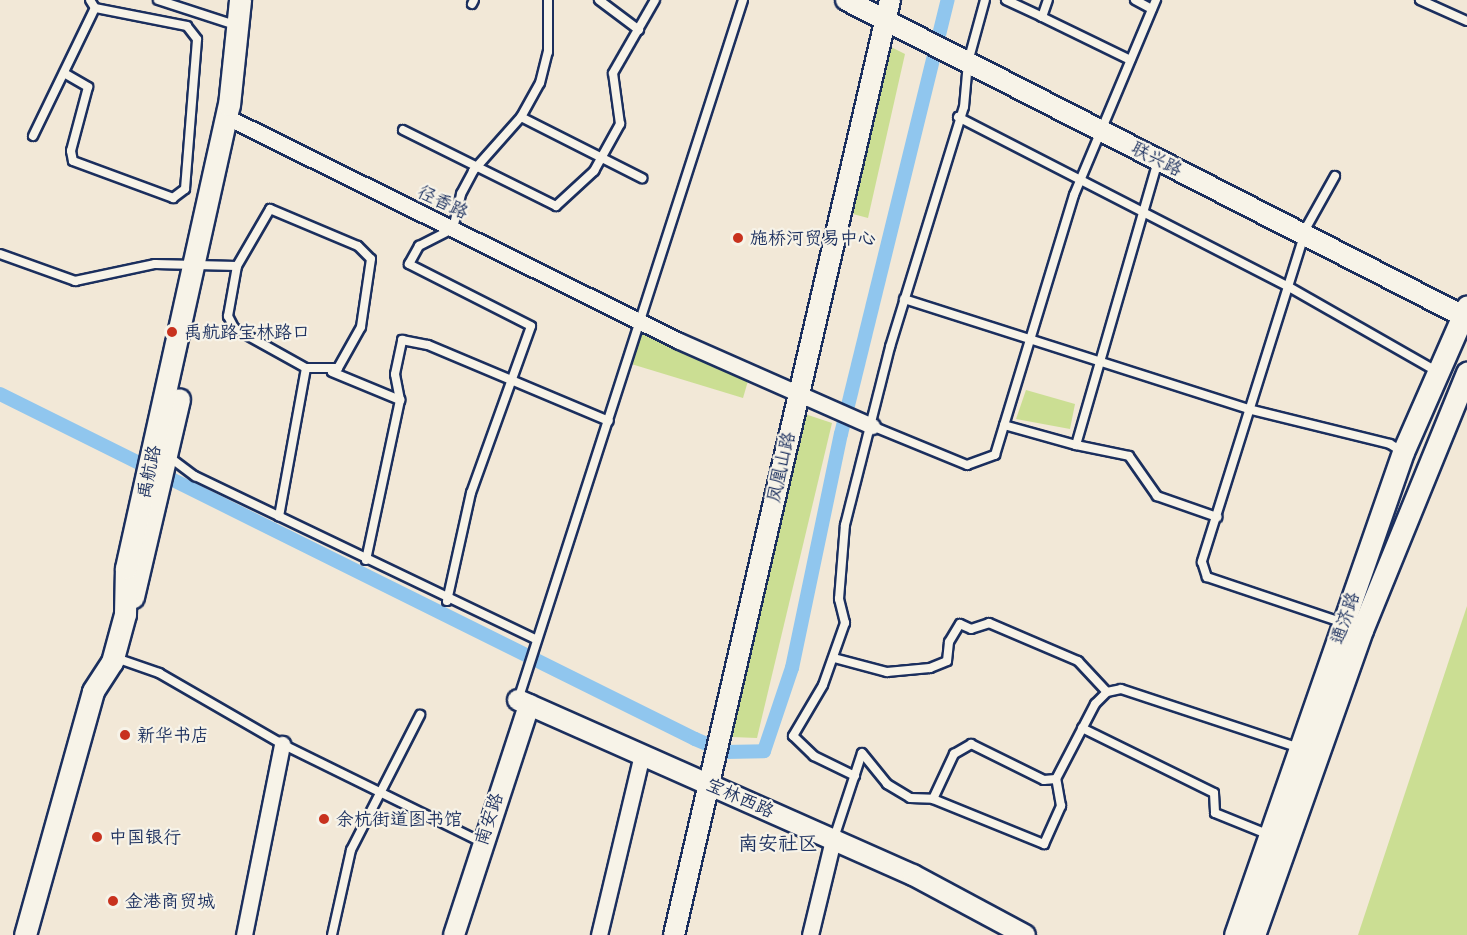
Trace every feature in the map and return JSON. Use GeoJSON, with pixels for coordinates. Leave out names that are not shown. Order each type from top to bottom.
{"type":"FeatureCollection","features":[{"type":"Feature","properties":{"kind":"main road","name":"禹航路"},"geometry":{"type":"LineString","coordinates":[[232,119],[240,0]]}},
{"type":"Feature","properties":{"kind":"main road","name":"禹航路"},"geometry":{"type":"LineString","coordinates":[[39,935],[116,658],[202,267],[232,119],[249,0]]}},
{"type":"Feature","properties":{"kind":"main road","name":"通济路"},"geometry":{"type":"LineString","coordinates":[[1234,935],[1403,452],[1464,313]]}},
{"type":"Feature","properties":{"kind":"main road","name":"通济路"},"geometry":{"type":"LineString","coordinates":[[1254,935],[1370,608],[1467,373]]}},
{"type":"Feature","properties":{"kind":"main road","name":"禹航路"},"geometry":{"type":"LineString","coordinates":[[25,935],[93,691],[112,662],[125,614],[126,568],[151,501]]}},
{"type":"Feature","properties":{"kind":"street","name":"联兴路"},"geometry":{"type":"LineString","coordinates":[[846,0],[890,7],[912,33],[1464,313]]}},
{"type":"Feature","properties":{"kind":"street","name":"凤凰山路"},"geometry":{"type":"LineString","coordinates":[[674,935],[707,784],[890,7]]}},
{"type":"Feature","properties":{"kind":"street","name":"径香路"},"geometry":{"type":"LineString","coordinates":[[232,119],[641,322],[798,396],[867,424]]}},
{"type":"Feature","properties":{"kind":"street","name":"宝林西路"},"geometry":{"type":"LineString","coordinates":[[523,702],[833,840],[1025,935]]}},
{"type":"Feature","properties":{"kind":"street","name":"南安路"},"geometry":{"type":"LineString","coordinates":[[454,935],[523,702]]}},
{"type":"Feature","properties":{"kind":"street"},"geometry":{"type":"LineString","coordinates":[[244,935],[282,744]]}},
{"type":"Feature","properties":{"kind":"street"},"geometry":{"type":"LineString","coordinates":[[599,935],[642,754]]}},
{"type":"Feature","properties":{"kind":"street"},"geometry":{"type":"LineString","coordinates":[[810,935],[833,840]]}},
{"type":"Feature","properties":{"kind":"lane"},"geometry":{"type":"LineString","coordinates":[[64,73],[88,87],[70,151],[74,161],[173,198],[185,189],[197,39],[187,26],[95,8],[90,0]]}},
{"type":"Feature","properties":{"kind":"lane"},"geometry":{"type":"LineString","coordinates":[[158,0],[237,25]]}},
{"type":"Feature","properties":{"kind":"lane"},"geometry":{"type":"LineString","coordinates":[[447,600],[471,493],[531,326],[409,264],[419,246],[453,229],[461,194],[478,165],[521,117],[540,82],[548,52],[548,0]]}},
{"type":"Feature","properties":{"kind":"lane"},"geometry":{"type":"LineString","coordinates":[[599,0],[639,30]]}},
{"type":"Feature","properties":{"kind":"lane"},"geometry":{"type":"LineString","coordinates":[[403,130],[478,165],[535,200],[556,206],[601,159],[620,124],[613,73],[655,0]]}},
{"type":"Feature","properties":{"kind":"lane"},"geometry":{"type":"LineString","coordinates":[[523,702],[528,668],[609,422],[742,2],[734,0]]}},
{"type":"Feature","properties":{"kind":"lane"},"geometry":{"type":"LineString","coordinates":[[855,776],[814,756],[793,736],[834,658],[846,614],[839,599],[845,525],[867,424],[958,117],[964,107],[966,61],[985,0]]}},
{"type":"Feature","properties":{"kind":"lane"},"geometry":{"type":"LineString","coordinates":[[1006,0],[1130,60]]}},
{"type":"Feature","properties":{"kind":"lane"},"geometry":{"type":"LineString","coordinates":[[1042,17],[1048,0]]}},
{"type":"Feature","properties":{"kind":"lane"},"geometry":{"type":"LineString","coordinates":[[1135,0],[1152,9]]}},
{"type":"Feature","properties":{"kind":"lane"},"geometry":{"type":"LineString","coordinates":[[867,424],[967,465],[995,455],[1080,180],[1156,0]]}},
{"type":"Feature","properties":{"kind":"lane"},"geometry":{"type":"LineString","coordinates":[[1420,0],[1467,21]]}},
{"type":"Feature","properties":{"kind":"lane"},"geometry":{"type":"LineString","coordinates":[[33,136],[95,8]]}},
{"type":"Feature","properties":{"kind":"lane"},"geometry":{"type":"LineString","coordinates":[[521,117],[642,178]]}},
{"type":"Feature","properties":{"kind":"lane"},"geometry":{"type":"LineString","coordinates":[[958,117],[1289,287],[1437,371]]}},
{"type":"Feature","properties":{"kind":"lane"},"geometry":{"type":"LineString","coordinates":[[1076,445],[1140,211],[1158,159]]}},
{"type":"Feature","properties":{"kind":"lane"},"geometry":{"type":"LineString","coordinates":[[1335,176],[1305,234],[1248,409],[1202,562],[1208,577],[1343,623]]}},
{"type":"Feature","properties":{"kind":"lane"},"geometry":{"type":"LineString","coordinates":[[332,372],[361,327],[371,259],[358,246],[270,209],[237,266],[228,316],[234,328],[306,368],[332,372],[400,400]]}},
{"type":"Feature","properties":{"kind":"lane"},"geometry":{"type":"LineString","coordinates":[[0,254],[75,281],[155,264],[202,267],[237,266]]}},
{"type":"Feature","properties":{"kind":"lane"},"geometry":{"type":"LineString","coordinates":[[904,299],[1029,341],[1248,409],[1390,444],[1403,452]]}},
{"type":"Feature","properties":{"kind":"lane"},"geometry":{"type":"LineString","coordinates":[[366,560],[400,400],[395,374],[402,340],[410,338],[609,422]]}},
{"type":"Feature","properties":{"kind":"lane"},"geometry":{"type":"LineString","coordinates":[[279,517],[306,368]]}},
{"type":"Feature","properties":{"kind":"lane"},"geometry":{"type":"LineString","coordinates":[[1004,425],[1076,445],[1129,456],[1156,496],[1217,517]]}},
{"type":"Feature","properties":{"kind":"lane"},"geometry":{"type":"LineString","coordinates":[[160,454],[195,476],[536,644]]}},
{"type":"Feature","properties":{"kind":"lane"},"geometry":{"type":"LineString","coordinates":[[834,658],[887,672],[930,668],[947,661],[949,642],[960,624],[971,628],[989,622],[1078,662],[1107,692]]}},
{"type":"Feature","properties":{"kind":"lane"},"geometry":{"type":"LineString","coordinates":[[116,658],[159,673],[282,744],[481,842]]}},
{"type":"Feature","properties":{"kind":"lane"},"geometry":{"type":"LineString","coordinates":[[833,840],[862,753],[887,784],[910,798],[933,799],[1044,844],[1061,806],[1056,779],[1082,729],[1107,692],[1121,690],[1299,748]]}},
{"type":"Feature","properties":{"kind":"lane"},"geometry":{"type":"LineString","coordinates":[[332,935],[351,850],[378,792],[420,715]]}},
{"type":"Feature","properties":{"kind":"lane"},"geometry":{"type":"LineString","coordinates":[[1082,729],[1214,793],[1215,813],[1268,835]]}},
{"type":"Feature","properties":{"kind":"lane"},"geometry":{"type":"LineString","coordinates":[[933,799],[954,754],[971,744],[1044,780],[1056,779]]}},
{"type":"Feature","properties":{"kind":"green space"},"geometry":{"type":"Polygon","coordinates":[[[889,46],[905,54],[868,218],[853,214],[889,46]]]}},
{"type":"Feature","properties":{"kind":"green space"},"geometry":{"type":"Polygon","coordinates":[[[638,331],[748,381],[743,398],[628,363],[638,331]]]}},
{"type":"Feature","properties":{"kind":"green space"},"geometry":{"type":"Polygon","coordinates":[[[1026,390],[1075,404],[1070,429],[1016,419],[1026,390]]]}},
{"type":"Feature","properties":{"kind":"green space"},"geometry":{"type":"Polygon","coordinates":[[[805,414],[832,423],[757,738],[732,737],[805,414]]]}},
{"type":"Feature","properties":{"kind":"green space"},"geometry":{"type":"Polygon","coordinates":[[[1467,606],[1467,935],[1358,935],[1467,606]]]}},
{"type":"Feature","properties":{"kind":"waterway"},"geometry":{"type":"LineString","coordinates":[[0,394],[695,739],[725,752],[764,751],[792,668],[841,434],[948,0]]}},
{"type":"Feature","properties":{"kind":"place","name":"施桥河贸易中心"},"geometry":{"type":"Point","coordinates":[738,238]}},
{"type":"Feature","properties":{"kind":"place","name":"禹航路宝林路口"},"geometry":{"type":"Point","coordinates":[172,332]}},
{"type":"Feature","properties":{"kind":"place","name":"新华书店"},"geometry":{"type":"Point","coordinates":[125,735]}},
{"type":"Feature","properties":{"kind":"place","name":"余杭街道图书馆"},"geometry":{"type":"Point","coordinates":[324,819]}},
{"type":"Feature","properties":{"kind":"place","name":"中国银行"},"geometry":{"type":"Point","coordinates":[97,837]}},
{"type":"Feature","properties":{"kind":"place","name":"金港商贸城"},"geometry":{"type":"Point","coordinates":[113,901]}},
{"type":"Feature","properties":{"kind":"district","name":"南安社区"},"geometry":{"type":"Point","coordinates":[778,842]}}]}
